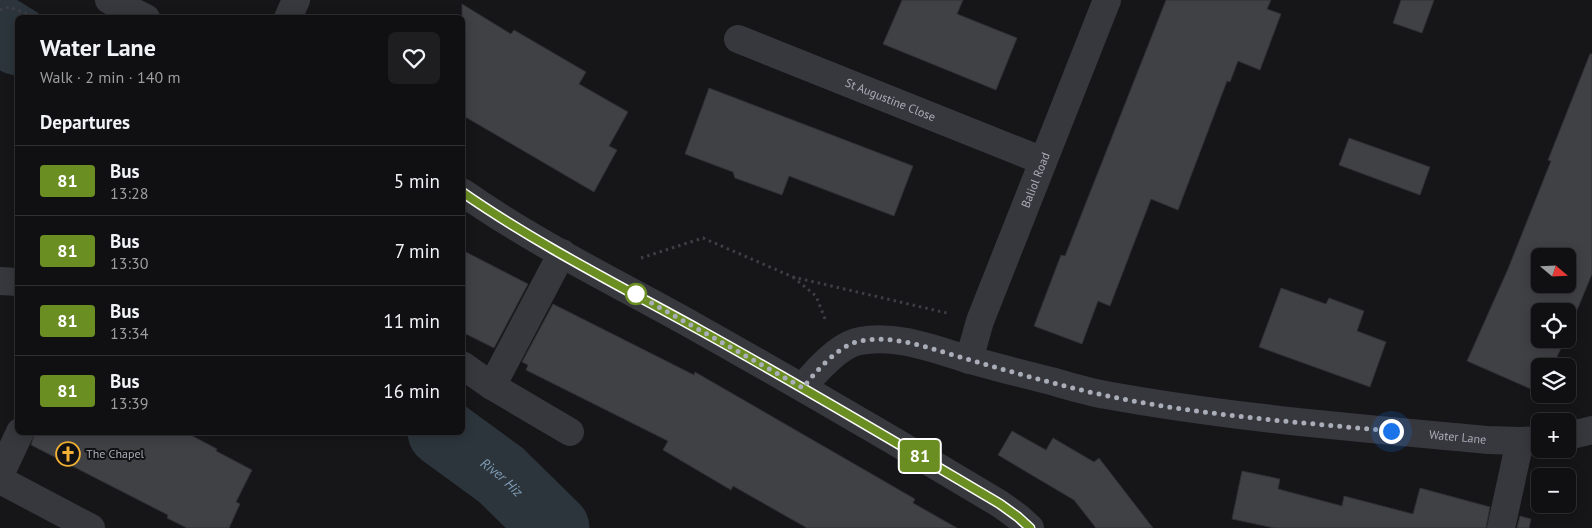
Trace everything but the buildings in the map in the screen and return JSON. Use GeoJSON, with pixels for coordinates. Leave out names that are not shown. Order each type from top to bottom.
{"type":"FeatureCollection","features":[{"type":"Feature","properties":{"kind":"street"},"geometry":{"type":"LineString","coordinates":[[109,0],[140,15]]}},
{"type":"Feature","properties":{"kind":"street"},"geometry":{"type":"LineString","coordinates":[[289,15],[296,0]]}},
{"type":"Feature","properties":{"kind":"street","name":"Baliol Road"},"geometry":{"type":"LineString","coordinates":[[969,360],[980,321],[1107,0]]}},
{"type":"Feature","properties":{"kind":"street","name":"St Augustine Close"},"geometry":{"type":"LineString","coordinates":[[738,39],[1043,161]]}},
{"type":"Feature","properties":{"kind":"street"},"geometry":{"type":"LineString","coordinates":[[465,194],[490,211],[562,253],[803,388],[1000,504],[1030,528]]}},
{"type":"Feature","properties":{"kind":"street"},"geometry":{"type":"LineString","coordinates":[[492,386],[562,253]]}},
{"type":"Feature","properties":{"kind":"street"},"geometry":{"type":"LineString","coordinates":[[0,281],[15,282]]}},
{"type":"Feature","properties":{"kind":"street","name":"Water Lane"},"geometry":{"type":"LineString","coordinates":[[803,388],[818,368],[839,352],[859,341],[888,340],[912,343],[1103,395],[1188,409],[1304,423],[1488,440],[1530,440]]}},
{"type":"Feature","properties":{"kind":"street"},"geometry":{"type":"LineString","coordinates":[[465,367],[492,386],[570,432]]}},
{"type":"Feature","properties":{"kind":"street"},"geometry":{"type":"LineString","coordinates":[[1576,434],[1592,430]]}},
{"type":"Feature","properties":{"kind":"street"},"geometry":{"type":"LineString","coordinates":[[0,475],[19,435]]}},
{"type":"Feature","properties":{"kind":"street"},"geometry":{"type":"LineString","coordinates":[[1501,528],[1530,440]]}},
{"type":"Feature","properties":{"kind":"street"},"geometry":{"type":"LineString","coordinates":[[0,480],[91,528]]}},
{"type":"Feature","properties":{"kind":"path"},"geometry":{"type":"LineString","coordinates":[[0,10],[9,7],[31,15]]}},
{"type":"Feature","properties":{"kind":"path"},"geometry":{"type":"LineString","coordinates":[[598,273],[703,238],[793,277],[980,321]]}},
{"type":"Feature","properties":{"kind":"path"},"geometry":{"type":"LineString","coordinates":[[793,277],[816,296],[839,352]]}},
{"type":"Feature","properties":{"kind":"waterway","name":"River Hiz"},"geometry":{"type":"LineString","coordinates":[[0,30],[15,39]]}},
{"type":"Feature","properties":{"kind":"waterway","name":"River Hiz"},"geometry":{"type":"LineString","coordinates":[[446,435],[501,475],[555,528]]}},
{"type":"Feature","properties":{"kind":"bus line","name":"81"},"geometry":{"type":"LineString","coordinates":[[465,194],[490,211],[562,253],[803,388],[1000,504],[1030,528]]}},
{"type":"Feature","properties":{"kind":"place","name":"The Chapel"},"geometry":{"type":"Point","coordinates":[68,454]}},
{"type":"Feature","properties":{"kind":"route"},"geometry":{"type":"LineString","coordinates":[[636,294],[632,292],[803,388],[818,368],[839,352],[859,341],[888,340],[912,343],[1103,395],[1188,409],[1294,422],[1391,431]]}}]}
